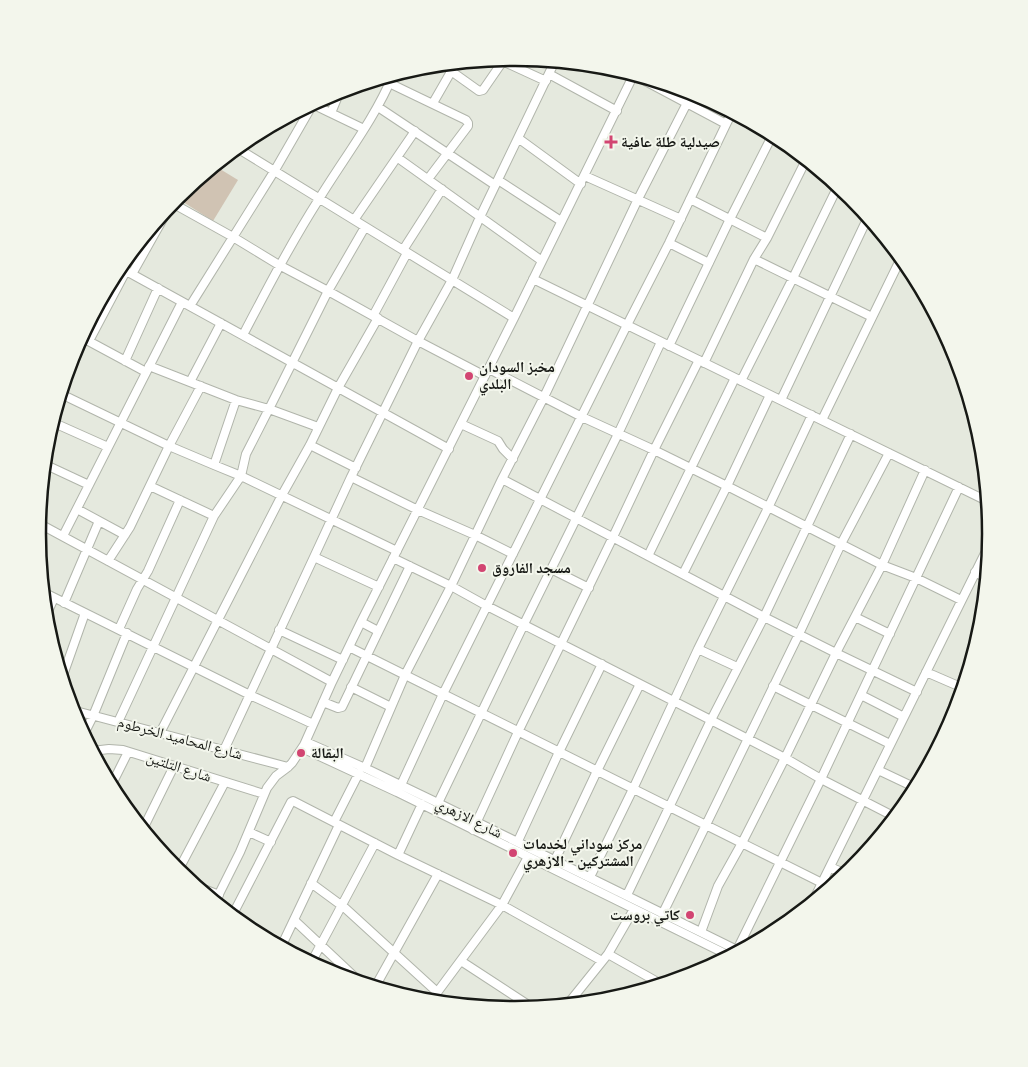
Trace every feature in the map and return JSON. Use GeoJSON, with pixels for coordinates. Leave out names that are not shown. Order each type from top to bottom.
{"type":"FeatureCollection","features":[{"type":"Feature","properties":{"kind":"street"},"geometry":{"type":"LineString","coordinates":[[518,66],[548,77],[617,111]]}},
{"type":"Feature","properties":{"kind":"street"},"geometry":{"type":"LineString","coordinates":[[433,103],[451,71],[479,91],[483,90],[497,67]]}},
{"type":"Feature","properties":{"kind":"street"},"geometry":{"type":"LineString","coordinates":[[224,750],[351,477],[418,341],[452,280],[480,217],[552,68]]}},
{"type":"Feature","properties":{"kind":"street"},"geometry":{"type":"LineString","coordinates":[[218,896],[249,832],[264,794],[274,778],[288,767],[304,745],[361,622],[631,81]]}},
{"type":"Feature","properties":{"kind":"street"},"geometry":{"type":"LineString","coordinates":[[389,83],[433,103],[466,120],[468,123],[468,126],[428,179]]}},
{"type":"Feature","properties":{"kind":"street"},"geometry":{"type":"LineString","coordinates":[[243,336],[279,265],[378,107],[389,83]]}},
{"type":"Feature","properties":{"kind":"street"},"geometry":{"type":"LineString","coordinates":[[665,91],[726,124]]}},
{"type":"Feature","properties":{"kind":"street"},"geometry":{"type":"LineString","coordinates":[[284,941],[405,675],[451,586],[588,306],[638,199],[688,99]]}},
{"type":"Feature","properties":{"kind":"street"},"geometry":{"type":"LineString","coordinates":[[331,113],[336,101]]}},
{"type":"Feature","properties":{"kind":"street"},"geometry":{"type":"LineString","coordinates":[[378,107],[446,153],[561,222]]}},
{"type":"Feature","properties":{"kind":"street"},"geometry":{"type":"LineString","coordinates":[[320,108],[364,130]]}},
{"type":"Feature","properties":{"kind":"street"},"geometry":{"type":"LineString","coordinates":[[190,306],[307,114]]}},
{"type":"Feature","properties":{"kind":"street"},"geometry":{"type":"LineString","coordinates":[[401,785],[443,694],[681,219],[729,118]]}},
{"type":"Feature","properties":{"kind":"street"},"geometry":{"type":"LineString","coordinates":[[354,220],[414,132]]}},
{"type":"Feature","properties":{"kind":"street"},"geometry":{"type":"LineString","coordinates":[[518,138],[581,184]]}},
{"type":"Feature","properties":{"kind":"street"},"geometry":{"type":"LineString","coordinates":[[669,346],[769,142]]}},
{"type":"Feature","properties":{"kind":"street"},"geometry":{"type":"LineString","coordinates":[[244,152],[514,318]]}},
{"type":"Feature","properties":{"kind":"street"},"geometry":{"type":"LineString","coordinates":[[398,158],[542,261]]}},
{"type":"Feature","properties":{"kind":"street"},"geometry":{"type":"LineString","coordinates":[[473,830],[518,732],[654,450],[754,259],[805,167]]}},
{"type":"Feature","properties":{"kind":"street"},"geometry":{"type":"LineString","coordinates":[[585,176],[681,219]]}},
{"type":"Feature","properties":{"kind":"street"},"geometry":{"type":"LineString","coordinates":[[160,733],[282,495],[310,445],[375,317],[405,252],[442,189]]}},
{"type":"Feature","properties":{"kind":"street"},"geometry":{"type":"LineString","coordinates":[[648,556],[690,468],[793,278],[834,193]]}},
{"type":"Feature","properties":{"kind":"street"},"geometry":{"type":"LineString","coordinates":[[690,199],[766,238]]}},
{"type":"Feature","properties":{"kind":"street"},"geometry":{"type":"LineString","coordinates":[[179,207],[279,265],[418,341],[544,397],[727,486],[882,565],[916,578],[961,600]]}},
{"type":"Feature","properties":{"kind":"street"},"geometry":{"type":"LineString","coordinates":[[781,400],[865,224]]}},
{"type":"Feature","properties":{"kind":"street"},"geometry":{"type":"LineString","coordinates":[[118,722],[214,516],[241,476],[246,454],[328,291],[365,226]]}},
{"type":"Feature","properties":{"kind":"street"},"geometry":{"type":"LineString","coordinates":[[669,243],[709,263]]}},
{"type":"Feature","properties":{"kind":"street"},"geometry":{"type":"LineString","coordinates":[[754,259],[872,317]]}},
{"type":"Feature","properties":{"kind":"street"},"geometry":{"type":"LineString","coordinates":[[822,420],[898,267]]}},
{"type":"Feature","properties":{"kind":"street"},"geometry":{"type":"LineString","coordinates":[[127,271],[449,449]]}},
{"type":"Feature","properties":{"kind":"street"},"geometry":{"type":"LineString","coordinates":[[533,279],[980,498]]}},
{"type":"Feature","properties":{"kind":"street"},"geometry":{"type":"LineString","coordinates":[[125,361],[158,288]]}},
{"type":"Feature","properties":{"kind":"street"},"geometry":{"type":"LineString","coordinates":[[62,536],[182,302]]}},
{"type":"Feature","properties":{"kind":"street"},"geometry":{"type":"LineString","coordinates":[[190,382],[221,323]]}},
{"type":"Feature","properties":{"kind":"street"},"geometry":{"type":"LineString","coordinates":[[88,341],[125,361],[190,382],[236,400],[270,409],[318,427]]}},
{"type":"Feature","properties":{"kind":"street"},"geometry":{"type":"LineString","coordinates":[[438,802],[661,342]]}},
{"type":"Feature","properties":{"kind":"street"},"geometry":{"type":"LineString","coordinates":[[108,561],[125,534],[201,386]]}},
{"type":"Feature","properties":{"kind":"street"},"geometry":{"type":"LineString","coordinates":[[683,574],[770,395]]}},
{"type":"Feature","properties":{"kind":"street"},"geometry":{"type":"LineString","coordinates":[[66,400],[241,476],[332,519],[395,555],[410,566],[785,758],[821,780],[888,813]]}},
{"type":"Feature","properties":{"kind":"street"},"geometry":{"type":"LineString","coordinates":[[214,465],[236,400]]}},
{"type":"Feature","properties":{"kind":"street"},"geometry":{"type":"LineString","coordinates":[[590,877],[812,415]]}},
{"type":"Feature","properties":{"kind":"street"},"geometry":{"type":"LineString","coordinates":[[461,424],[498,441],[502,449],[513,459]]}},
{"type":"Feature","properties":{"kind":"street"},"geometry":{"type":"LineString","coordinates":[[59,425],[108,447]]}},
{"type":"Feature","properties":{"kind":"street"},"geometry":{"type":"LineString","coordinates":[[627,895],[668,806],[764,617],[851,434]]}},
{"type":"Feature","properties":{"kind":"street"},"geometry":{"type":"LineString","coordinates":[[310,445],[356,468]]}},
{"type":"Feature","properties":{"kind":"street"},"geometry":{"type":"LineString","coordinates":[[663,913],[841,544],[889,453]]}},
{"type":"Feature","properties":{"kind":"street"},"geometry":{"type":"LineString","coordinates":[[51,467],[89,484]]}},
{"type":"Feature","properties":{"kind":"street"},"geometry":{"type":"LineString","coordinates":[[701,932],[718,886],[742,843],[836,653],[882,565],[925,470]]}},
{"type":"Feature","properties":{"kind":"street"},"geometry":{"type":"LineString","coordinates":[[351,477],[513,554]]}},
{"type":"Feature","properties":{"kind":"street"},"geometry":{"type":"LineString","coordinates":[[502,479],[764,617],[916,692]]}},
{"type":"Feature","properties":{"kind":"street"},"geometry":{"type":"LineString","coordinates":[[150,486],[214,516]]}},
{"type":"Feature","properties":{"kind":"street"},"geometry":{"type":"LineString","coordinates":[[742,942],[779,862],[821,780],[959,487]]}},
{"type":"Feature","properties":{"kind":"street"},"geometry":{"type":"LineString","coordinates":[[119,629],[180,500]]}},
{"type":"Feature","properties":{"kind":"street"},"geometry":{"type":"LineString","coordinates":[[77,509],[125,534]]}},
{"type":"Feature","properties":{"kind":"street"},"geometry":{"type":"LineString","coordinates":[[64,602],[99,521]]}},
{"type":"Feature","properties":{"kind":"street"},"geometry":{"type":"LineString","coordinates":[[46,527],[332,682]]}},
{"type":"Feature","properties":{"kind":"street"},"geometry":{"type":"LineString","coordinates":[[314,557],[379,587]]}},
{"type":"Feature","properties":{"kind":"street"},"geometry":{"type":"LineString","coordinates":[[820,887],[981,560]]}},
{"type":"Feature","properties":{"kind":"street"},"geometry":{"type":"LineString","coordinates":[[323,702],[341,708],[410,566]]}},
{"type":"Feature","properties":{"kind":"street"},"geometry":{"type":"LineString","coordinates":[[551,568],[589,588]]}},
{"type":"Feature","properties":{"kind":"street"},"geometry":{"type":"LineString","coordinates":[[975,572],[980,575]]}},
{"type":"Feature","properties":{"kind":"street"},"geometry":{"type":"LineString","coordinates":[[50,596],[250,695],[313,724]]}},
{"type":"Feature","properties":{"kind":"street"},"geometry":{"type":"LineString","coordinates":[[51,604],[54,598]]}},
{"type":"Feature","properties":{"kind":"street"},"geometry":{"type":"LineString","coordinates":[[66,667],[85,613]]}},
{"type":"Feature","properties":{"kind":"street"},"geometry":{"type":"LineString","coordinates":[[855,617],[890,634]]}},
{"type":"Feature","properties":{"kind":"street"},"geometry":{"type":"LineString","coordinates":[[361,622],[378,631]]}},
{"type":"Feature","properties":{"kind":"street"},"geometry":{"type":"LineString","coordinates":[[279,630],[343,660]]}},
{"type":"Feature","properties":{"kind":"street"},"geometry":{"type":"LineString","coordinates":[[88,726],[127,633]]}},
{"type":"Feature","properties":{"kind":"street"},"geometry":{"type":"LineString","coordinates":[[349,647],[822,883]]}},
{"type":"Feature","properties":{"kind":"street"},"geometry":{"type":"LineString","coordinates":[[698,649],[737,667]]}},
{"type":"Feature","properties":{"kind":"street"},"geometry":{"type":"LineString","coordinates":[[518,842],[602,664]]}},
{"type":"Feature","properties":{"kind":"street"},"geometry":{"type":"LineString","coordinates":[[926,672],[957,685]]}},
{"type":"Feature","properties":{"kind":"street"},"geometry":{"type":"LineString","coordinates":[[556,860],[640,684]]}},
{"type":"Feature","properties":{"kind":"street"},"geometry":{"type":"LineString","coordinates":[[774,686],[890,744]]}},
{"type":"Feature","properties":{"kind":"street"},"geometry":{"type":"LineString","coordinates":[[351,687],[391,706]]}},
{"type":"Feature","properties":{"kind":"street"},"geometry":{"type":"LineString","coordinates":[[861,695],[904,717]]}},
{"type":"Feature","properties":{"kind":"street","name":"شارع المحاميد الخرطوم"},"geometry":{"type":"LineString","coordinates":[[82,713],[288,767]]}},
{"type":"Feature","properties":{"kind":"street","name":"شارع الازهري"},"geometry":{"type":"LineString","coordinates":[[304,745],[438,802],[732,947]]}},
{"type":"Feature","properties":{"kind":"street","name":"شارع التلتين"},"geometry":{"type":"LineString","coordinates":[[100,750],[116,749],[128,752],[264,794]]}},
{"type":"Feature","properties":{"kind":"street"},"geometry":{"type":"LineString","coordinates":[[115,777],[128,752]]}},
{"type":"Feature","properties":{"kind":"street"},"geometry":{"type":"LineString","coordinates":[[146,822],[174,766]]}},
{"type":"Feature","properties":{"kind":"street","name":"شارع الازهري"},"geometry":{"type":"LineString","coordinates":[[362,770],[473,830],[722,952]]}},
{"type":"Feature","properties":{"kind":"street"},"geometry":{"type":"LineString","coordinates":[[878,770],[908,784]]}},
{"type":"Feature","properties":{"kind":"street"},"geometry":{"type":"LineString","coordinates":[[182,863],[225,782]]}},
{"type":"Feature","properties":{"kind":"street"},"geometry":{"type":"LineString","coordinates":[[235,909],[292,801],[294,801],[336,824],[502,905],[602,961]]}},
{"type":"Feature","properties":{"kind":"street"},"geometry":{"type":"LineString","coordinates":[[398,855],[422,804]]}},
{"type":"Feature","properties":{"kind":"street"},"geometry":{"type":"LineString","coordinates":[[249,832],[270,842]]}},
{"type":"Feature","properties":{"kind":"street"},"geometry":{"type":"LineString","coordinates":[[314,956],[375,843]]}},
{"type":"Feature","properties":{"kind":"street"},"geometry":{"type":"LineString","coordinates":[[311,883],[342,905],[437,992],[502,905],[528,857]]}},
{"type":"Feature","properties":{"kind":"street"},"geometry":{"type":"LineString","coordinates":[[830,867],[838,870]]}},
{"type":"Feature","properties":{"kind":"street"},"geometry":{"type":"LineString","coordinates":[[379,981],[438,874]]}},
{"type":"Feature","properties":{"kind":"street"},"geometry":{"type":"LineString","coordinates":[[573,997],[608,954],[634,909]]}},
{"type":"Feature","properties":{"kind":"street"},"geometry":{"type":"LineString","coordinates":[[294,920],[347,970]]}},
{"type":"Feature","properties":{"kind":"street"},"geometry":{"type":"LineString","coordinates":[[608,954],[652,980]]}},
{"type":"Feature","properties":{"kind":"street"},"geometry":{"type":"LineString","coordinates":[[461,961],[522,1001]]}},
{"type":"Feature","properties":{"kind":"shaded area"},"geometry":{"type":"Polygon","coordinates":[[[221,169],[238,180],[213,221],[184,202],[221,169]]]}},
{"type":"Feature","properties":{"kind":"place","name":"صيدلية طلة عافية"},"geometry":{"type":"Point","coordinates":[611,142]}},
{"type":"Feature","properties":{"kind":"place","name":"مخبز السودان البلدي"},"geometry":{"type":"Point","coordinates":[469,376]}},
{"type":"Feature","properties":{"kind":"place","name":"مسجد الفاروق"},"geometry":{"type":"Point","coordinates":[482,568]}},
{"type":"Feature","properties":{"kind":"place","name":"البقالة"},"geometry":{"type":"Point","coordinates":[301,753]}},
{"type":"Feature","properties":{"kind":"place","name":"مركز سوداني لخدمات المشتركين - الازهري"},"geometry":{"type":"Point","coordinates":[513,853]}},
{"type":"Feature","properties":{"kind":"place","name":"كاتي بروست"},"geometry":{"type":"Point","coordinates":[690,915]}}]}
